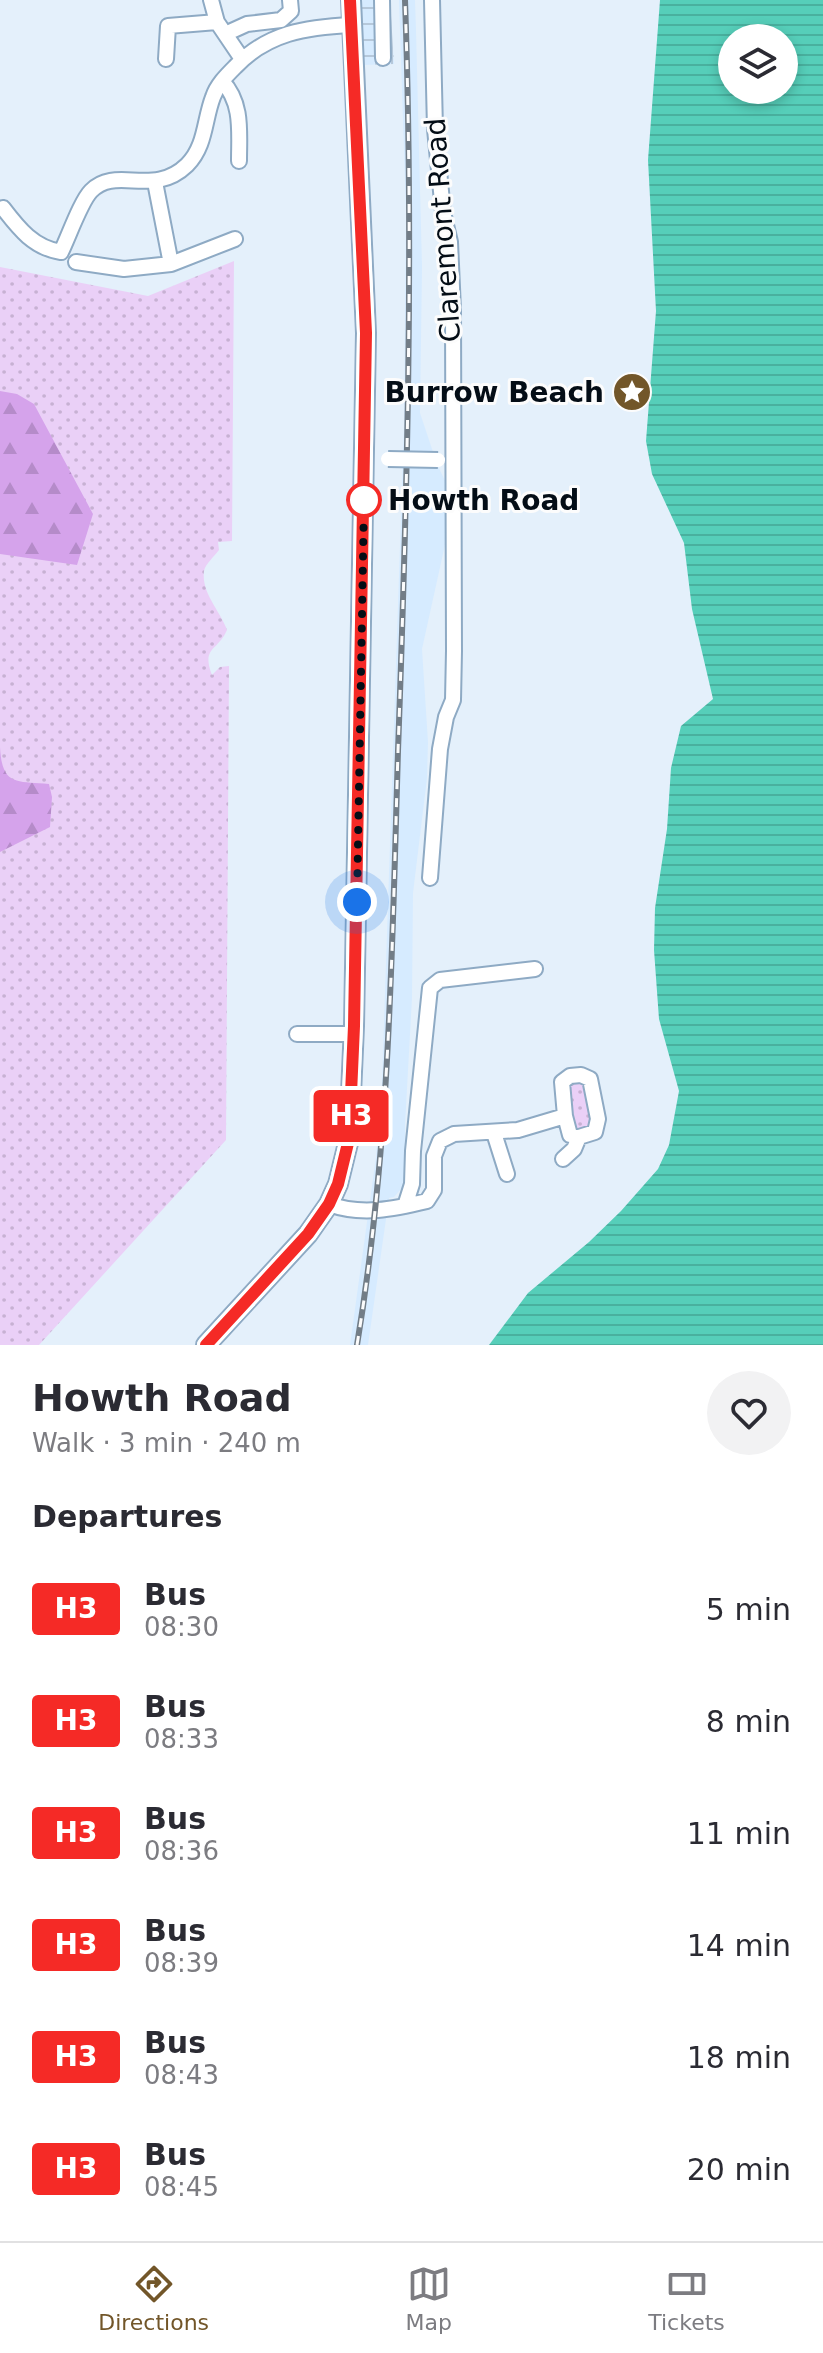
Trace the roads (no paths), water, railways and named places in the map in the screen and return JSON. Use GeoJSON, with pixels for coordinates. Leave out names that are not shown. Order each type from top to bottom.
{"type":"FeatureCollection","features":[{"type":"Feature","properties":{"kind":"main road"},"geometry":{"type":"LineString","coordinates":[[206,1345],[308,1234],[329,1204],[338,1184],[349,1139],[354,1034],[366,317],[351,0]]}},
{"type":"Feature","properties":{"kind":"street"},"geometry":{"type":"LineString","coordinates":[[211,0],[221,28],[242,59]]}},
{"type":"Feature","properties":{"kind":"street"},"geometry":{"type":"LineString","coordinates":[[166,59],[168,26],[221,28],[281,20],[291,11],[290,0]]}},
{"type":"Feature","properties":{"kind":"street"},"geometry":{"type":"LineString","coordinates":[[382,0],[383,58]]}},
{"type":"Feature","properties":{"kind":"street","name":"Claremont Road"},"geometry":{"type":"LineString","coordinates":[[430,878],[440,749],[446,717],[453,700],[454,627],[445,459],[453,310],[450,242],[443,212],[435,129],[432,0]]}},
{"type":"Feature","properties":{"kind":"street"},"geometry":{"type":"LineString","coordinates":[[3,208],[23,235],[49,250],[61,252],[90,192],[108,180],[155,182],[173,175],[188,164],[203,140],[213,97],[222,81],[248,53],[287,32],[320,26],[352,25]]}},
{"type":"Feature","properties":{"kind":"street"},"geometry":{"type":"LineString","coordinates":[[222,81],[233,93],[238,111],[239,161]]}},
{"type":"Feature","properties":{"kind":"street"},"geometry":{"type":"LineString","coordinates":[[155,182],[171,264]]}},
{"type":"Feature","properties":{"kind":"street"},"geometry":{"type":"LineString","coordinates":[[76,262],[124,269],[171,264],[235,239]]}},
{"type":"Feature","properties":{"kind":"street"},"geometry":{"type":"LineString","coordinates":[[365,458],[445,459]]}},
{"type":"Feature","properties":{"kind":"street"},"geometry":{"type":"LineString","coordinates":[[405,1206],[412,1184],[430,988],[440,980],[535,969]]}},
{"type":"Feature","properties":{"kind":"street"},"geometry":{"type":"LineString","coordinates":[[297,1034],[354,1034]]}},
{"type":"Feature","properties":{"kind":"street"},"geometry":{"type":"LineString","coordinates":[[581,1075],[590,1079],[598,1119],[595,1132],[579,1137],[570,1135],[565,1116],[562,1082],[570,1076],[581,1075]]}},
{"type":"Feature","properties":{"kind":"street"},"geometry":{"type":"LineString","coordinates":[[329,1204],[347,1211],[427,1201],[434,1190],[434,1156],[440,1141],[454,1134],[518,1130],[565,1116]]}},
{"type":"Feature","properties":{"kind":"street"},"geometry":{"type":"LineString","coordinates":[[494,1133],[507,1174]]}},
{"type":"Feature","properties":{"kind":"street"},"geometry":{"type":"LineString","coordinates":[[563,1159],[574,1149],[579,1137]]}},
{"type":"Feature","properties":{"kind":"railway"},"geometry":{"type":"LineString","coordinates":[[357,1345],[383,1123],[391,975],[408,376],[409,188],[405,0]]}},
{"type":"Feature","properties":{"kind":"place","name":"Burrow Beach"},"geometry":{"type":"Point","coordinates":[632,392]}},
{"type":"Feature","properties":{"kind":"place","name":"Howth Road"},"geometry":{"type":"Point","coordinates":[364,500]}}]}
